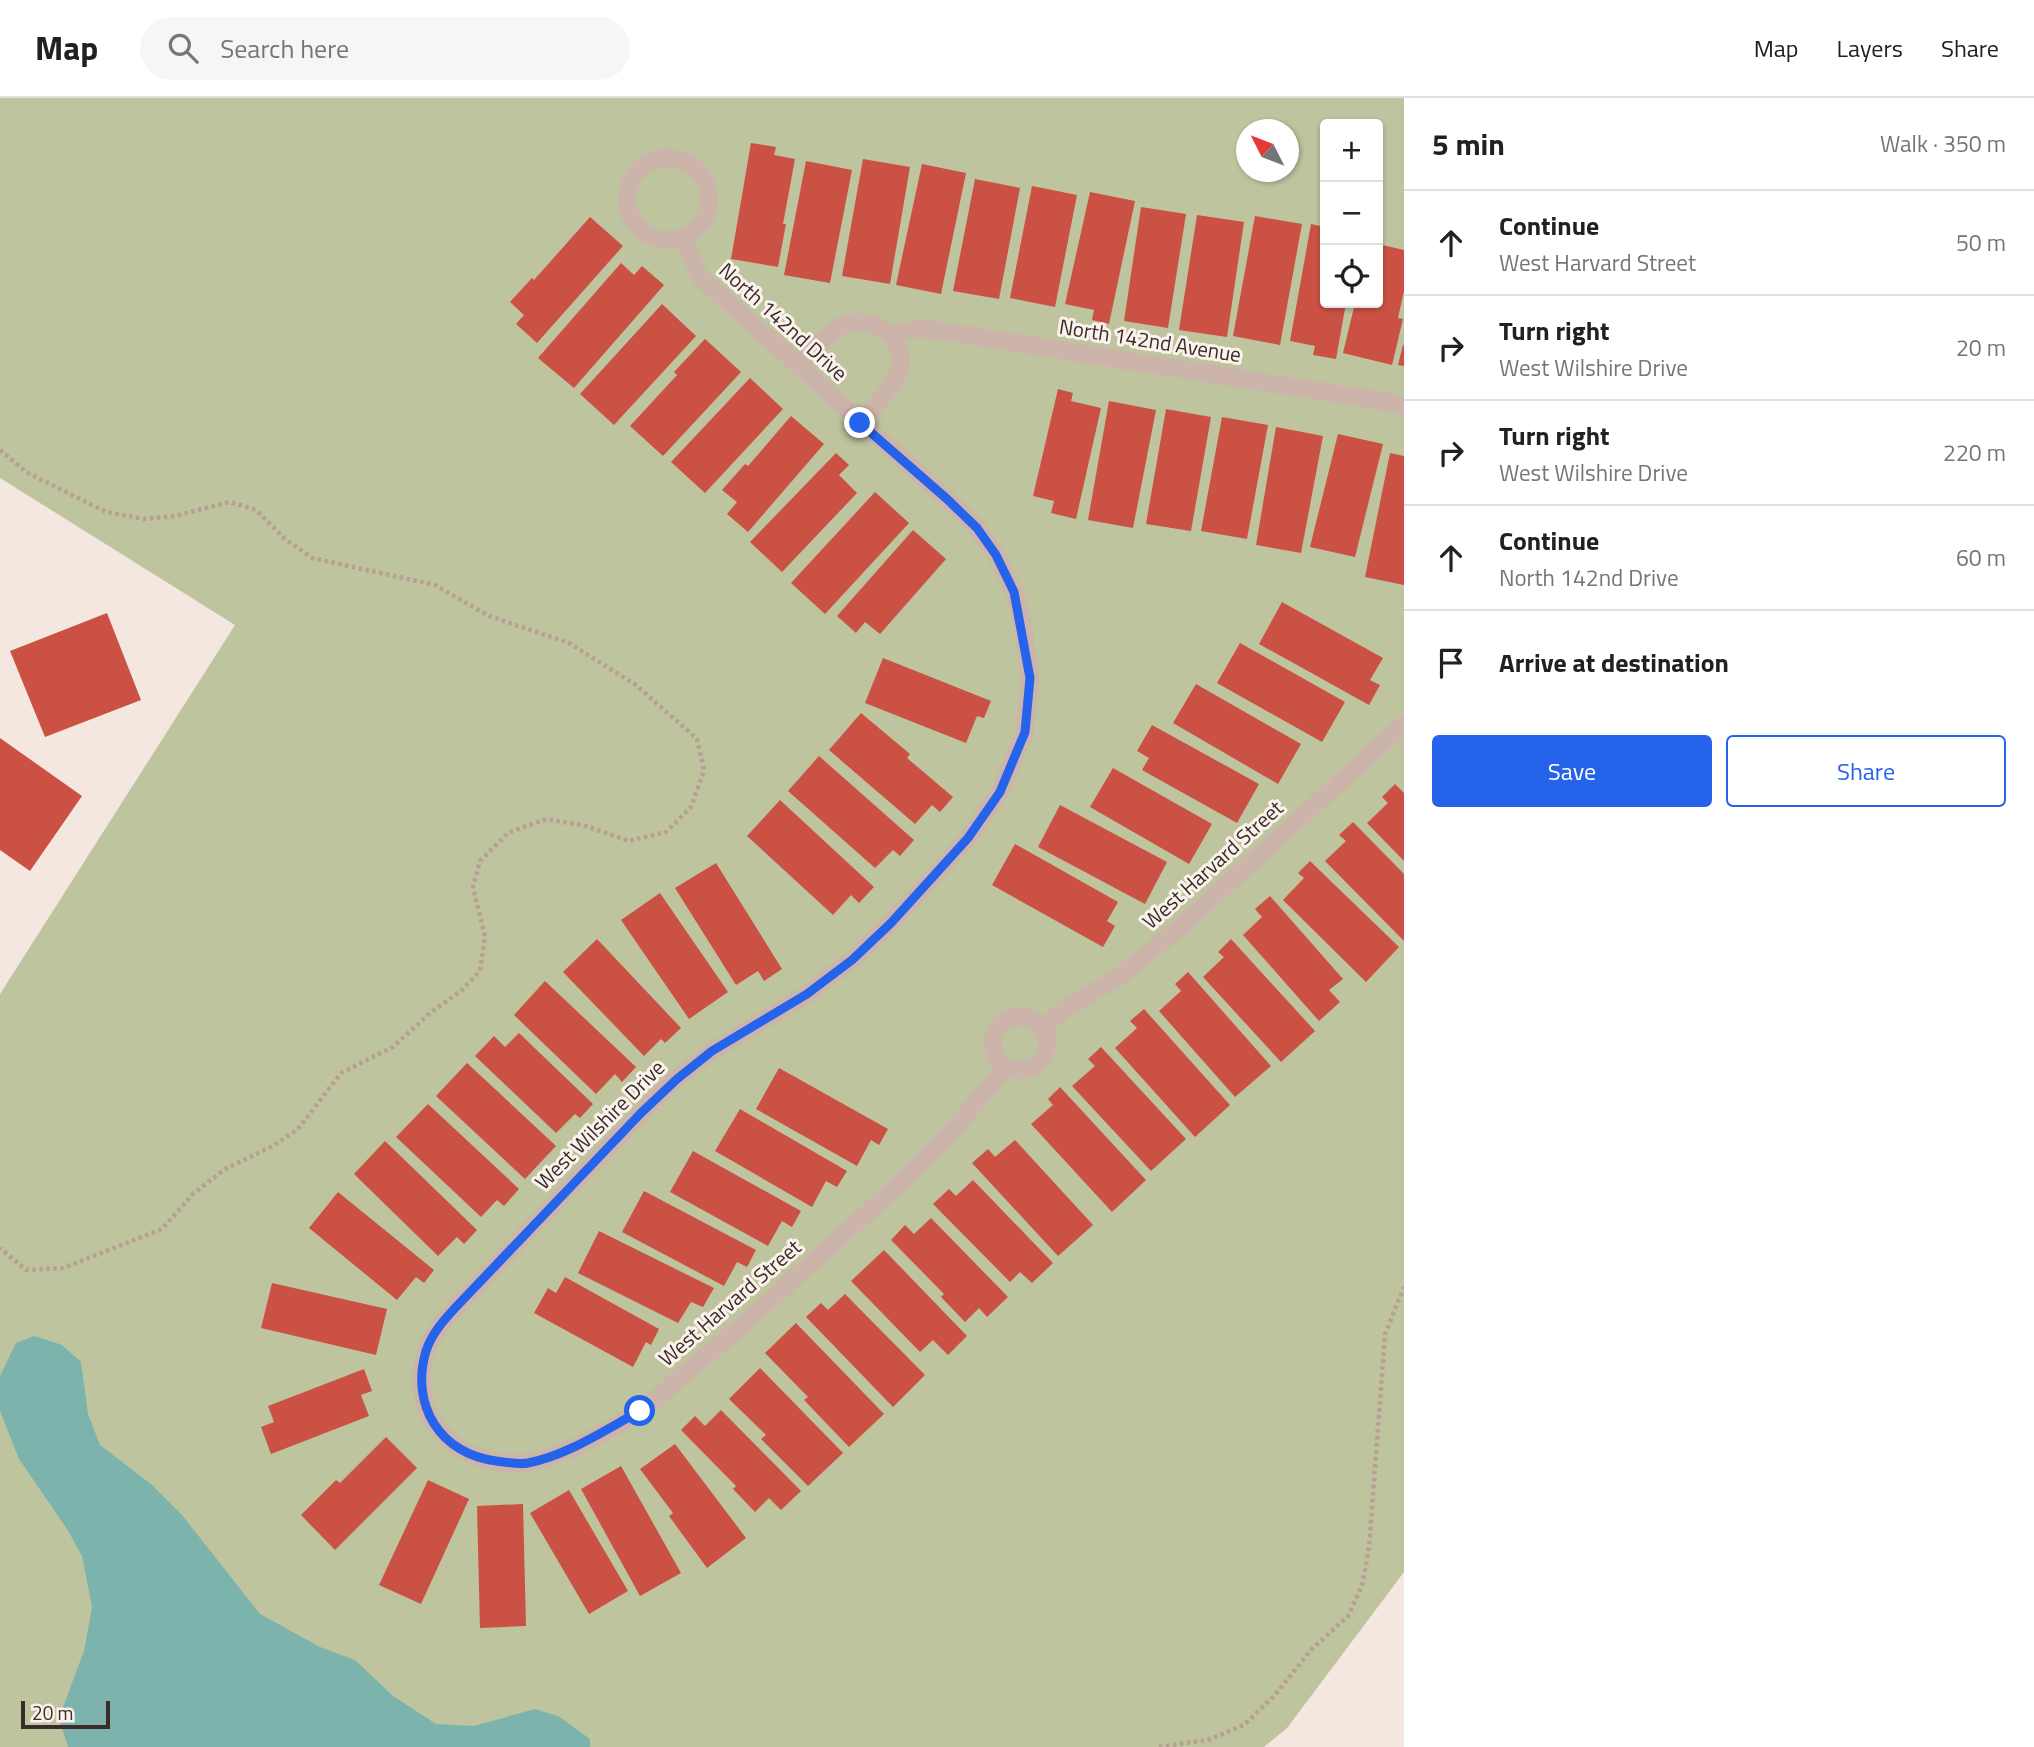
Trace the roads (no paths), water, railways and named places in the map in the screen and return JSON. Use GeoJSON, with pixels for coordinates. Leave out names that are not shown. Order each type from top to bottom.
{"type":"FeatureCollection","features":[{"type":"Feature","properties":{"kind":"street"},"geometry":{"type":"LineString","coordinates":[[669,158],[683,161],[695,168],[704,179],[709,206],[704,220],[683,238],[657,239],[646,234],[636,225],[630,213],[627,201],[629,188],[635,176],[655,160],[669,158]]}},
{"type":"Feature","properties":{"kind":"street","name":"North 142nd Drive"},"geometry":{"type":"LineString","coordinates":[[683,238],[701,277],[977,528],[996,555],[1014,592],[1021,621]]}},
{"type":"Feature","properties":{"kind":"street","name":"North 142nd Avenue"},"geometry":{"type":"LineString","coordinates":[[798,366],[825,338],[846,324],[867,321],[889,334],[922,328],[1394,403],[1404,407]]}},
{"type":"Feature","properties":{"kind":"street"},"geometry":{"type":"LineString","coordinates":[[860,423],[901,368],[900,350],[889,334]]}},
{"type":"Feature","properties":{"kind":"street","name":"West Wilshire Drive"},"geometry":{"type":"LineString","coordinates":[[436,1429],[423,1399],[422,1376],[426,1351],[436,1330],[456,1307],[641,1113],[677,1079],[712,1051],[807,994],[852,960],[891,923],[968,838],[1000,792],[1025,732],[1030,678],[1021,621]]}},
{"type":"Feature","properties":{"kind":"street","name":"West Harvard Street"},"geometry":{"type":"LineString","coordinates":[[1043,1028],[1065,1008],[1117,978],[1178,929],[1404,724]]}},
{"type":"Feature","properties":{"kind":"street"},"geometry":{"type":"LineString","coordinates":[[1027,1017],[1043,1028],[1048,1046],[1041,1062],[1024,1071],[1006,1068],[995,1055],[993,1035],[1007,1019],[1027,1017]]}},
{"type":"Feature","properties":{"kind":"street","name":"West Harvard Street"},"geometry":{"type":"LineString","coordinates":[[436,1429],[456,1448],[482,1459],[526,1463],[581,1443],[640,1411],[731,1335],[904,1178],[953,1130],[1006,1068]]}},
{"type":"Feature","properties":{"kind":"water"},"geometry":{"type":"Polygon","coordinates":[[[34,1336],[62,1345],[81,1362],[88,1414],[100,1445],[152,1485],[182,1515],[260,1614],[320,1647],[355,1660],[393,1696],[436,1724],[474,1726],[535,1709],[558,1716],[590,1739],[590,1747],[68,1747],[59,1718],[84,1651],[92,1607],[82,1556],[67,1529],[19,1459],[0,1411],[0,1376],[16,1343],[34,1336]]]}}]}
